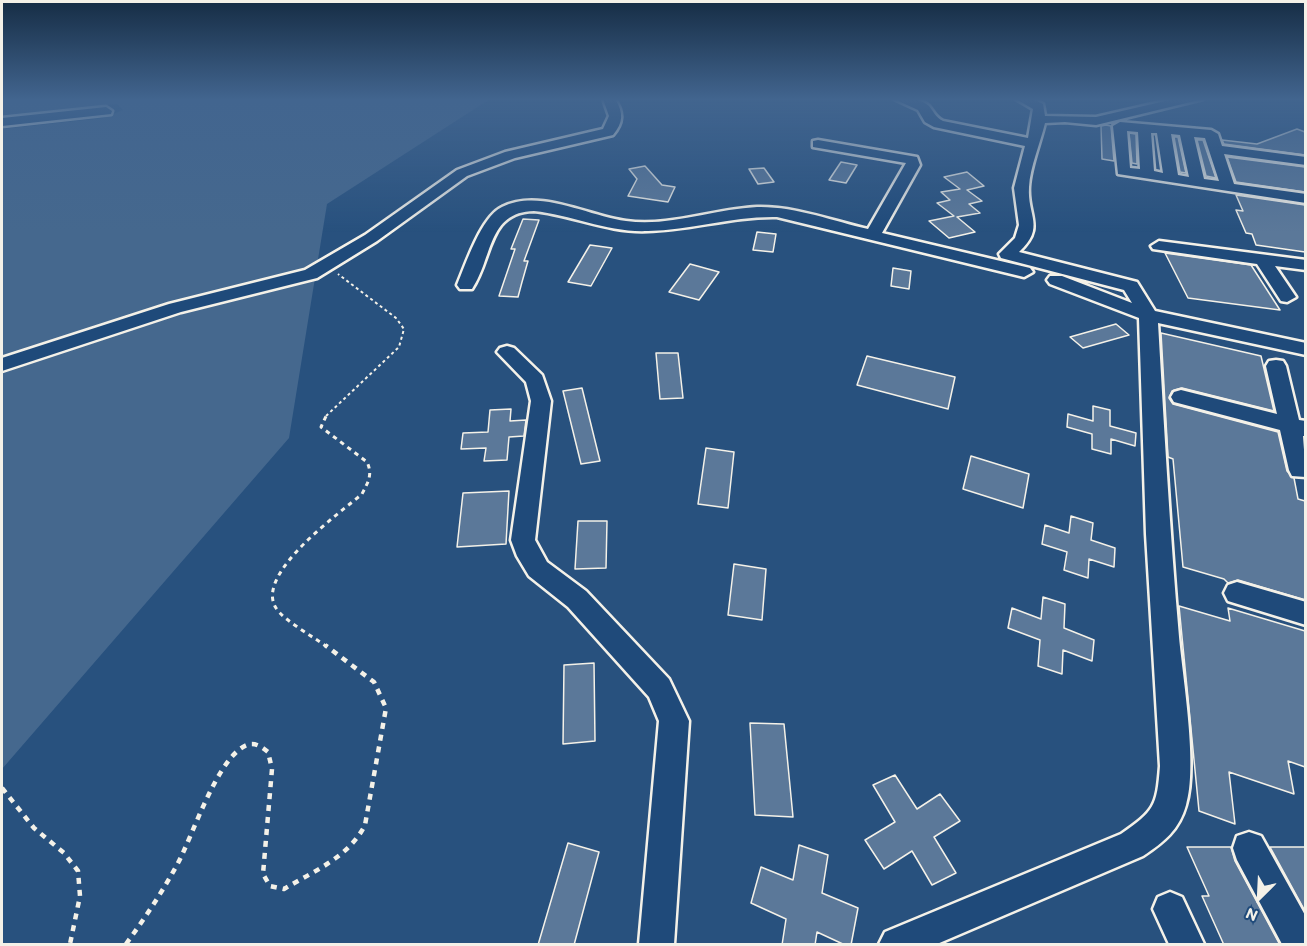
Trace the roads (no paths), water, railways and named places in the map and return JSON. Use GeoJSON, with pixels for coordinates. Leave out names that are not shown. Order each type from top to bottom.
{"type":"FeatureCollection","features":[{"type":"Feature","properties":{"kind":"street"},"geometry":{"type":"LineString","coordinates":[[2,365],[175,308],[298,279],[327,266],[372,238],[462,173],[510,155],[561,143]]}},
{"type":"Feature","properties":{"kind":"street"},"geometry":{"type":"LineString","coordinates":[[897,945],[1132,845],[1159,827],[1173,804],[1175,766],[1158,534],[1148,315],[1131,286],[1007,255],[1022,240],[1027,225],[1021,188],[1033,143]]}},
{"type":"Feature","properties":{"kind":"street"},"geometry":{"type":"LineString","coordinates":[[1121,143],[1123,171],[1197,182],[1221,168],[1305,161]]}},
{"type":"Feature","properties":{"kind":"street"},"geometry":{"type":"LineString","coordinates":[[1145,143],[1147,174]]}},
{"type":"Feature","properties":{"kind":"street"},"geometry":{"type":"LineString","coordinates":[[1165,143],[1171,178]]}},
{"type":"Feature","properties":{"kind":"street"},"geometry":{"type":"LineString","coordinates":[[1189,143],[1197,182]]}},
{"type":"Feature","properties":{"kind":"street"},"geometry":{"type":"LineString","coordinates":[[1214,143],[1221,168]]}},
{"type":"Feature","properties":{"kind":"street"},"geometry":{"type":"LineString","coordinates":[[818,144],[912,160],[913,165],[873,236]]}},
{"type":"Feature","properties":{"kind":"street"},"geometry":{"type":"LineString","coordinates":[[1221,168],[1305,172]]}},
{"type":"Feature","properties":{"kind":"street"},"geometry":{"type":"LineString","coordinates":[[1221,168],[1305,184]]}},
{"type":"Feature","properties":{"kind":"street"},"geometry":{"type":"LineString","coordinates":[[1221,168],[1305,199]]}},
{"type":"Feature","properties":{"kind":"street"},"geometry":{"type":"LineString","coordinates":[[466,285],[496,220],[505,210],[518,207],[548,208],[628,226],[666,225],[750,210],[768,211],[1057,280],[1148,315],[1305,349]]}},
{"type":"Feature","properties":{"kind":"street"},"geometry":{"type":"LineString","coordinates":[[1159,246],[1305,265]]}},
{"type":"Feature","properties":{"kind":"street"},"geometry":{"type":"LineString","coordinates":[[1262,259],[1287,297]]}},
{"type":"Feature","properties":{"kind":"street"},"geometry":{"type":"LineString","coordinates":[[507,352],[535,381],[541,400],[524,540],[529,556],[538,569],[577,599],[659,688],[674,721],[657,945]]}},
{"type":"Feature","properties":{"kind":"street"},"geometry":{"type":"LineString","coordinates":[[1276,366],[1297,427],[1300,470]]}},
{"type":"Feature","properties":{"kind":"street"},"geometry":{"type":"LineString","coordinates":[[1180,397],[1297,427]]}},
{"type":"Feature","properties":{"kind":"street"},"geometry":{"type":"LineString","coordinates":[[1237,593],[1305,614]]}},
{"type":"Feature","properties":{"kind":"street"},"geometry":{"type":"LineString","coordinates":[[1249,848],[1301,945]]}},
{"type":"Feature","properties":{"kind":"street"},"geometry":{"type":"LineString","coordinates":[[1170,909],[1187,945]]}}]}
